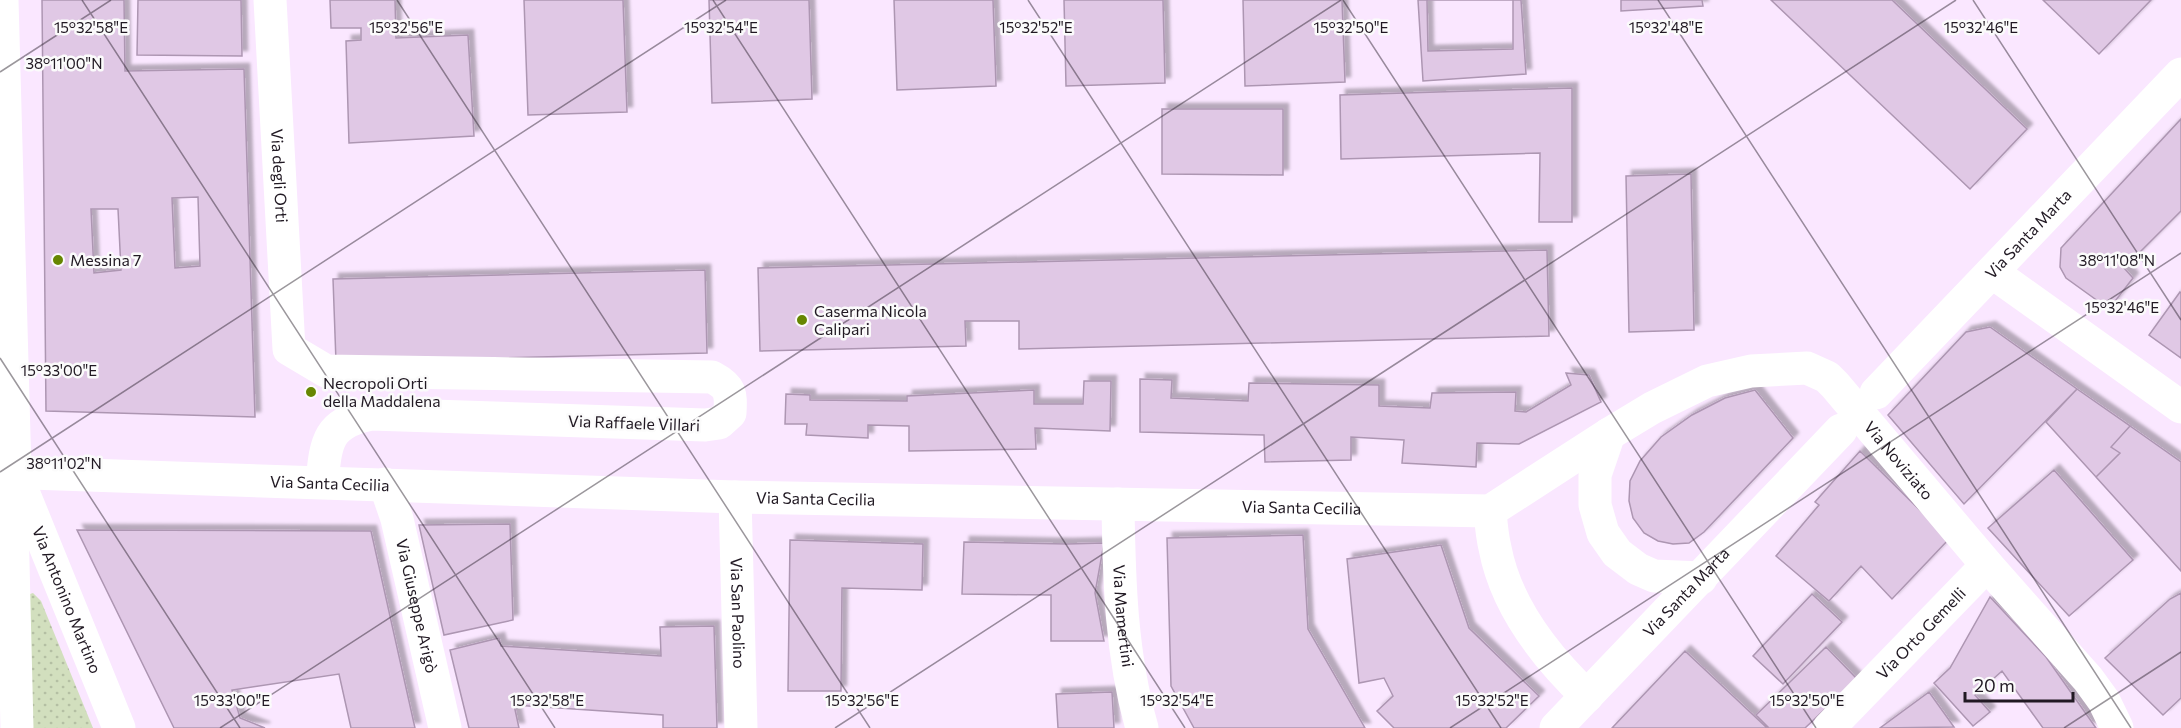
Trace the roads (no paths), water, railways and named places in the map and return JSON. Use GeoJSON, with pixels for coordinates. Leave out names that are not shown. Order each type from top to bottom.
{"type":"FeatureCollection","features":[{"type":"Feature","properties":{"kind":"street"},"geometry":{"type":"LineString","coordinates":[[2,0],[7,472],[12,522],[17,728]]}},
{"type":"Feature","properties":{"kind":"street","name":"Via degli Orti"},"geometry":{"type":"LineString","coordinates":[[270,0],[290,349]]}},
{"type":"Feature","properties":{"kind":"street","name":"Via Santa Marta"},"geometry":{"type":"LineString","coordinates":[[1876,393],[2181,74]]}},
{"type":"Feature","properties":{"kind":"street"},"geometry":{"type":"LineString","coordinates":[[1992,272],[2181,407]]}},
{"type":"Feature","properties":{"kind":"street","name":"Via Raffaele Villari"},"geometry":{"type":"LineString","coordinates":[[290,349],[326,371],[712,377],[723,383],[730,394],[730,413],[719,423],[705,425],[371,414],[351,418],[333,432],[325,456],[322,482]]}},
{"type":"Feature","properties":{"kind":"street","name":"Via Noviziato"},"geometry":{"type":"LineString","coordinates":[[1609,434],[1652,408],[1707,381],[1751,371],[1807,368],[1818,371],[1835,385],[1987,565],[2088,679],[2104,701],[2117,728]]}},
{"type":"Feature","properties":{"kind":"street","name":"Via Santa Marta"},"geometry":{"type":"LineString","coordinates":[[1556,728],[1841,430]]}},
{"type":"Feature","properties":{"kind":"street"},"geometry":{"type":"LineString","coordinates":[[1609,434],[1595,475],[1595,505],[1603,533],[1617,553],[1638,569],[1654,576],[1701,578]]}},
{"type":"Feature","properties":{"kind":"street"},"geometry":{"type":"LineString","coordinates":[[1587,696],[1537,643],[1520,612],[1503,578],[1495,549],[1490,511],[1609,434]]}},
{"type":"Feature","properties":{"kind":"street","name":"Via Santa Cecilia"},"geometry":{"type":"LineString","coordinates":[[7,472],[735,497],[1490,511]]}},
{"type":"Feature","properties":{"kind":"street","name":"Via Antonino Martino"},"geometry":{"type":"LineString","coordinates":[[7,472],[119,728]]}},
{"type":"Feature","properties":{"kind":"street","name":"Via Giuseppe Arigò"},"geometry":{"type":"LineString","coordinates":[[385,484],[397,519],[445,728]]}},
{"type":"Feature","properties":{"kind":"street","name":"Via San Paolino"},"geometry":{"type":"LineString","coordinates":[[735,497],[741,728]]}},
{"type":"Feature","properties":{"kind":"street","name":"Via Mamertini"},"geometry":{"type":"LineString","coordinates":[[1118,504],[1125,654],[1133,697],[1142,728]]}},
{"type":"Feature","properties":{"kind":"street","name":"Via Orto Gemelli"},"geometry":{"type":"LineString","coordinates":[[1829,728],[1987,565]]}},
{"type":"Feature","properties":{"kind":"place","name":"Messina 7"},"geometry":{"type":"Point","coordinates":[58,260]}},
{"type":"Feature","properties":{"kind":"place","name":"Caserma Nicola Calipari"},"geometry":{"type":"Point","coordinates":[802,320]}},
{"type":"Feature","properties":{"kind":"place","name":"Necropoli Orti della Maddalena"},"geometry":{"type":"Point","coordinates":[311,392]}}]}
